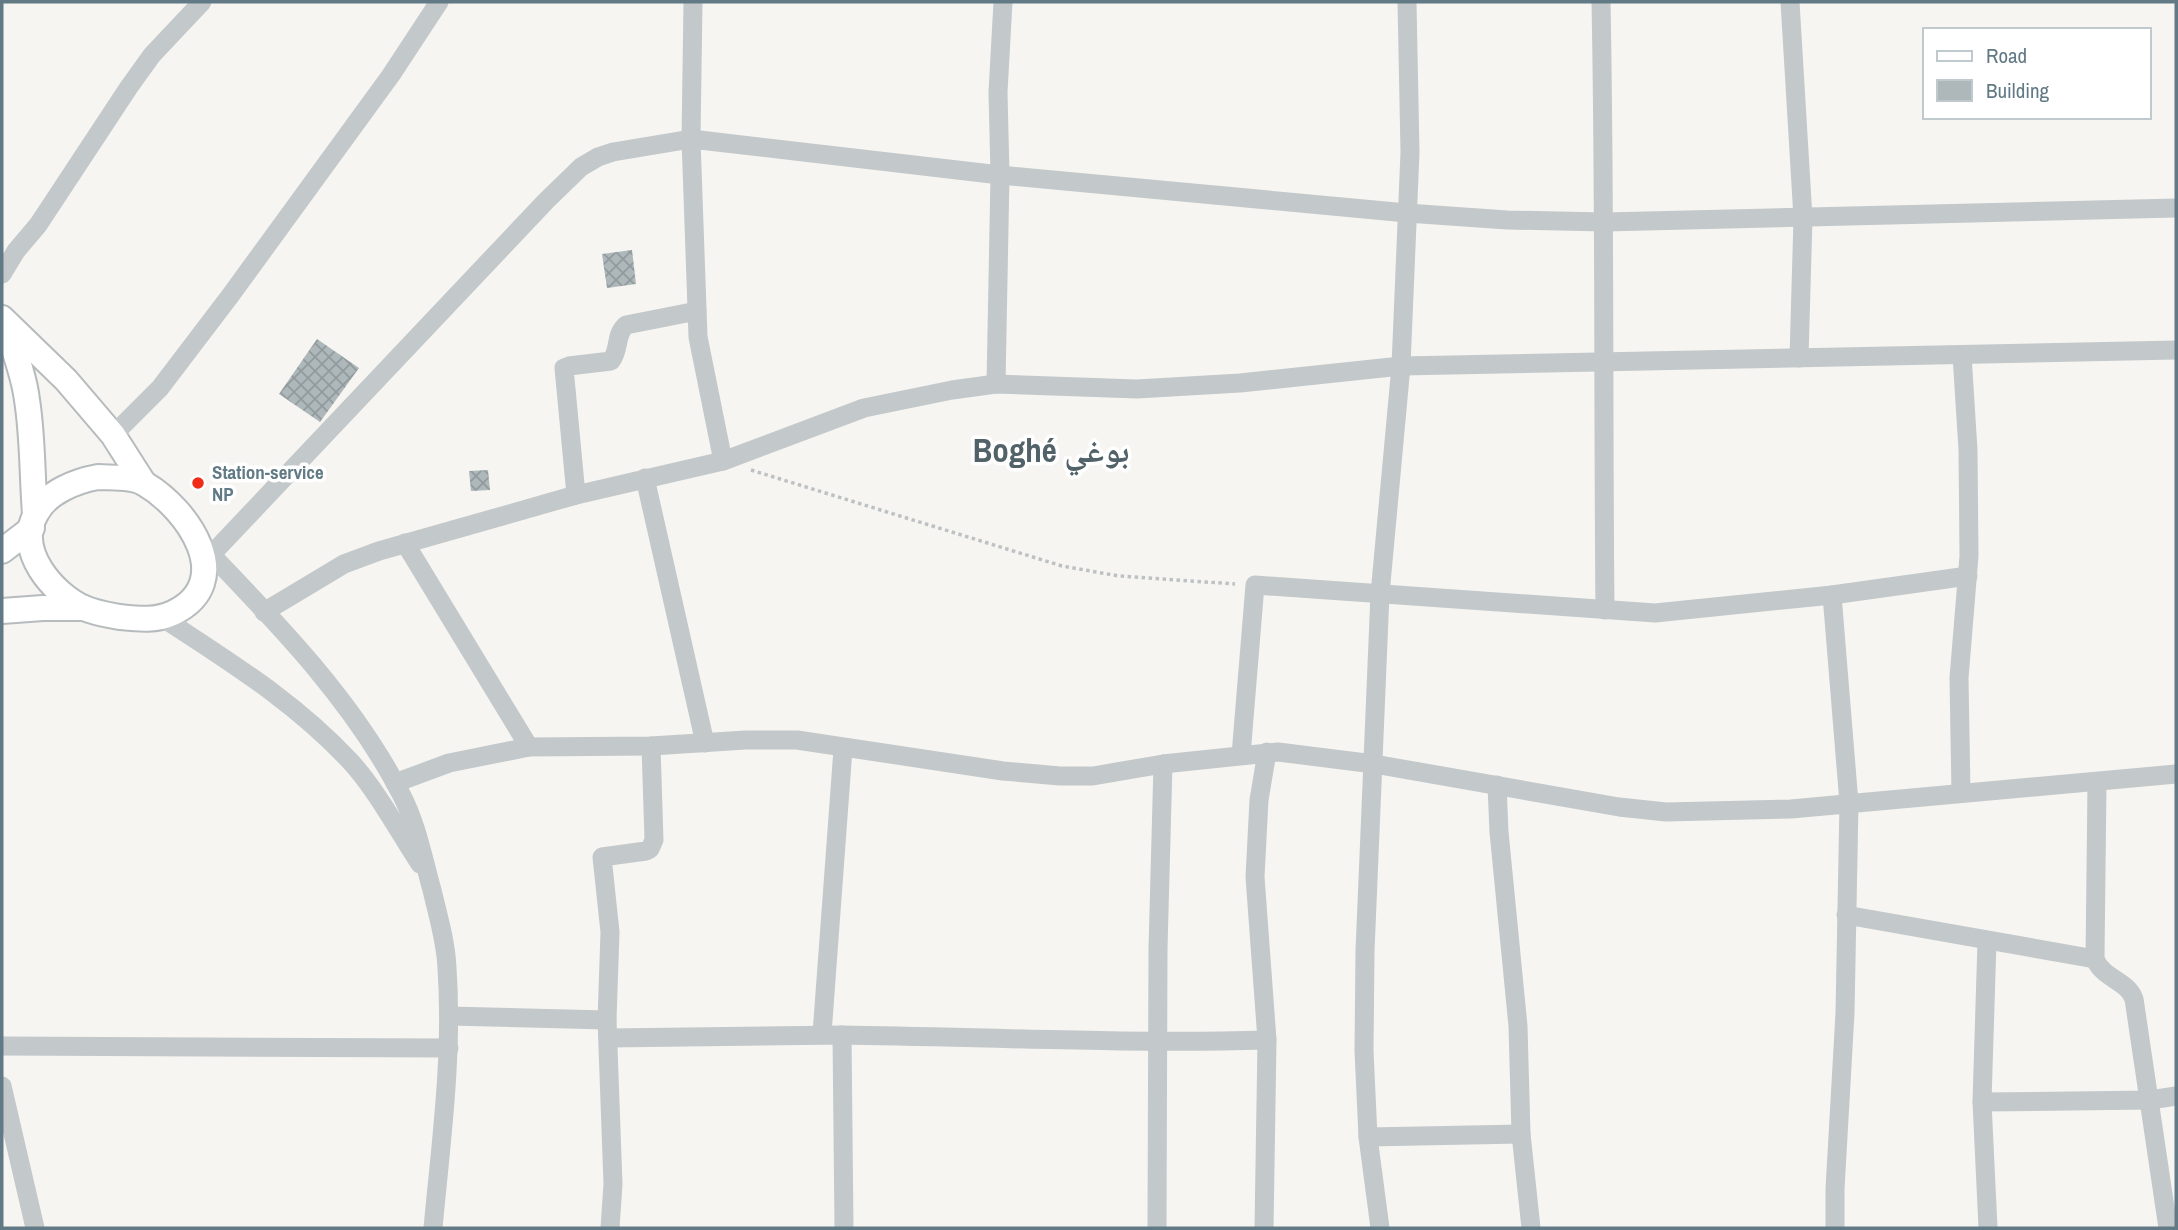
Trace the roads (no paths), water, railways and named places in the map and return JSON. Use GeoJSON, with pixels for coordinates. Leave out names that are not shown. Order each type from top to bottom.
{"type":"FeatureCollection","features":[{"type":"Feature","properties":{"kind":"main road"},"geometry":{"type":"LineString","coordinates":[[2,319],[66,380],[113,435],[143,482],[170,502],[205,548],[202,584],[193,599],[163,618],[141,620],[84,608],[2,611]]}},
{"type":"Feature","properties":{"kind":"main road"},"geometry":{"type":"LineString","coordinates":[[2,319],[16,355],[27,396],[32,433],[34,521],[31,541],[34,557],[42,573],[58,591],[84,608]]}},
{"type":"Feature","properties":{"kind":"main road"},"geometry":{"type":"LineString","coordinates":[[2,551],[34,521],[47,501],[79,481],[98,477],[143,482]]}},
{"type":"Feature","properties":{"kind":"street"},"geometry":{"type":"LineString","coordinates":[[2,274],[152,55],[202,2]]}},
{"type":"Feature","properties":{"kind":"street"},"geometry":{"type":"LineString","coordinates":[[113,435],[159,388],[230,296],[391,75],[439,2]]}},
{"type":"Feature","properties":{"kind":"street"},"geometry":{"type":"LineString","coordinates":[[693,2],[691,139],[698,337],[723,461]]}},
{"type":"Feature","properties":{"kind":"street"},"geometry":{"type":"LineString","coordinates":[[996,384],[999,92],[1003,2]]}},
{"type":"Feature","properties":{"kind":"street"},"geometry":{"type":"LineString","coordinates":[[1380,1228],[1368,1137],[1364,987],[1380,594],[1401,366],[1410,152],[1408,2]]}},
{"type":"Feature","properties":{"kind":"street"},"geometry":{"type":"LineString","coordinates":[[1601,2],[1605,222],[1605,610]]}},
{"type":"Feature","properties":{"kind":"street"},"geometry":{"type":"LineString","coordinates":[[1790,2],[1803,218],[1798,358]]}},
{"type":"Feature","properties":{"kind":"street"},"geometry":{"type":"LineString","coordinates":[[433,1228],[449,1048],[447,965],[441,924],[416,828],[377,751],[335,691],[205,548],[581,167],[613,152],[691,139],[1000,175],[1507,220],[1605,222],[2176,208]]}},
{"type":"Feature","properties":{"kind":"street"},"geometry":{"type":"LineString","coordinates":[[576,495],[564,368],[611,361],[615,356],[620,331],[626,325],[697,311]]}},
{"type":"Feature","properties":{"kind":"street"},"geometry":{"type":"LineString","coordinates":[[264,612],[344,564],[405,543],[576,495],[723,461],[864,408],[952,390],[996,384],[1137,389],[1240,383],[1401,366],[2176,350]]}},
{"type":"Feature","properties":{"kind":"street"},"geometry":{"type":"LineString","coordinates":[[1961,793],[1959,678],[1968,576],[1968,450],[1962,355]]}},
{"type":"Feature","properties":{"kind":"street"},"geometry":{"type":"LineString","coordinates":[[645,478],[705,743]]}},
{"type":"Feature","properties":{"kind":"street"},"geometry":{"type":"LineString","coordinates":[[405,543],[528,747]]}},
{"type":"Feature","properties":{"kind":"street"},"geometry":{"type":"LineString","coordinates":[[1241,755],[1255,585],[1605,610],[1677,612],[1832,595],[1968,576]]}},
{"type":"Feature","properties":{"kind":"street"},"geometry":{"type":"LineString","coordinates":[[1832,595],[1849,803],[1845,1013],[1835,1228]]}},
{"type":"Feature","properties":{"kind":"street"},"geometry":{"type":"LineString","coordinates":[[163,618],[262,682],[311,723],[352,763],[428,876]]}},
{"type":"Feature","properties":{"kind":"street"},"geometry":{"type":"LineString","coordinates":[[395,783],[449,763],[528,747],[651,746],[747,740],[797,740],[1003,771],[1060,776],[1093,776],[1163,764],[1267,752],[1374,764],[1619,807],[1666,812],[1725,813],[2176,774]]}},
{"type":"Feature","properties":{"kind":"street"},"geometry":{"type":"LineString","coordinates":[[610,1228],[613,1184],[608,1029],[610,932],[602,857],[646,851],[652,846],[651,746]]}},
{"type":"Feature","properties":{"kind":"street"},"geometry":{"type":"LineString","coordinates":[[822,1034],[843,748]]}},
{"type":"Feature","properties":{"kind":"street"},"geometry":{"type":"LineString","coordinates":[[1264,1228],[1267,1040],[1255,877],[1258,811],[1267,752]]}},
{"type":"Feature","properties":{"kind":"street"},"geometry":{"type":"LineString","coordinates":[[1157,1228],[1163,764]]}},
{"type":"Feature","properties":{"kind":"street"},"geometry":{"type":"LineString","coordinates":[[2097,782],[2095,959],[2099,969],[2131,992],[2168,1228]]}},
{"type":"Feature","properties":{"kind":"street"},"geometry":{"type":"LineString","coordinates":[[1497,785],[1500,846],[1518,1026],[1521,1134],[1531,1228]]}},
{"type":"Feature","properties":{"kind":"street"},"geometry":{"type":"LineString","coordinates":[[1846,915],[2095,959]]}},
{"type":"Feature","properties":{"kind":"street"},"geometry":{"type":"LineString","coordinates":[[1987,941],[1982,1101],[1988,1228]]}},
{"type":"Feature","properties":{"kind":"street"},"geometry":{"type":"LineString","coordinates":[[449,1016],[608,1029],[1158,1043],[1267,1040]]}},
{"type":"Feature","properties":{"kind":"street"},"geometry":{"type":"LineString","coordinates":[[842,1035],[844,1228]]}},
{"type":"Feature","properties":{"kind":"street"},"geometry":{"type":"LineString","coordinates":[[2,1046],[449,1048]]}},
{"type":"Feature","properties":{"kind":"street"},"geometry":{"type":"LineString","coordinates":[[2,1086],[35,1228]]}},
{"type":"Feature","properties":{"kind":"street"},"geometry":{"type":"LineString","coordinates":[[1982,1101],[2150,1100],[2176,1096]]}},
{"type":"Feature","properties":{"kind":"street"},"geometry":{"type":"LineString","coordinates":[[1368,1137],[1521,1134]]}},
{"type":"Feature","properties":{"kind":"place","name":"Station-service NP"},"geometry":{"type":"Point","coordinates":[198,483]}},
{"type":"Feature","properties":{"kind":"district","name":"Boghé بوغي"},"geometry":{"type":"Point","coordinates":[1051,450]}}]}
